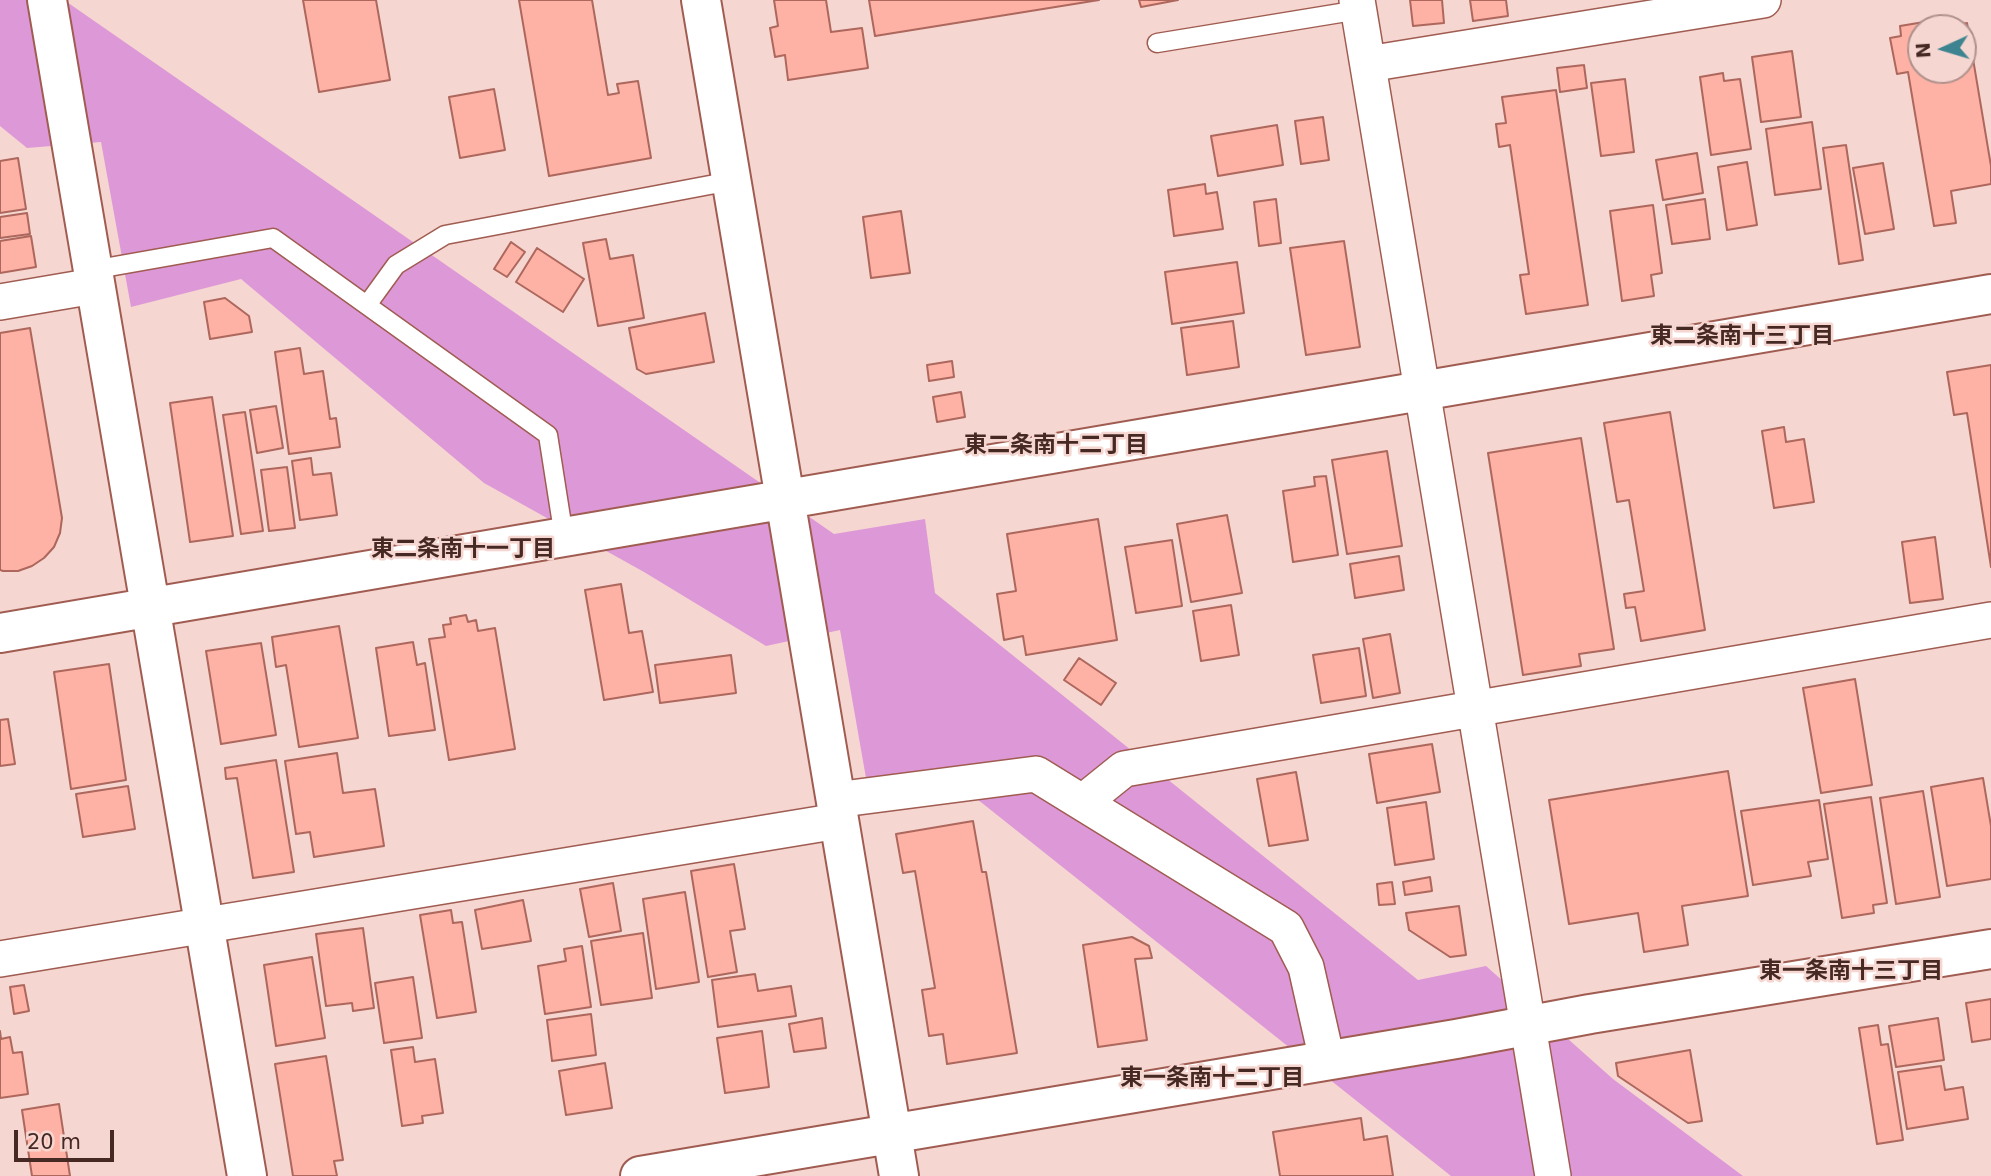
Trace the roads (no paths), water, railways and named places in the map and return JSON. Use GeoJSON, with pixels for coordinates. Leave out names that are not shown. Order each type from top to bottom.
{"type":"FeatureCollection","features":[{"type":"Feature","properties":{"kind":"street"},"geometry":{"type":"LineString","coordinates":[[47,0],[247,1176]]}},
{"type":"Feature","properties":{"kind":"street"},"geometry":{"type":"LineString","coordinates":[[701,0],[899,1176]]}},
{"type":"Feature","properties":{"kind":"street"},"geometry":{"type":"LineString","coordinates":[[1368,64],[1763,0]]}},
{"type":"Feature","properties":{"kind":"street"},"geometry":{"type":"LineString","coordinates":[[1358,5],[1553,1176]]}},
{"type":"Feature","properties":{"kind":"street"},"geometry":{"type":"LineString","coordinates":[[0,302],[93,278]]}},
{"type":"Feature","properties":{"kind":"street"},"geometry":{"type":"LineString","coordinates":[[0,633],[1991,294]]}},
{"type":"Feature","properties":{"kind":"street"},"geometry":{"type":"LineString","coordinates":[[1083,802],[1124,769],[1476,706],[1991,620]]}},
{"type":"Feature","properties":{"kind":"street"},"geometry":{"type":"LineString","coordinates":[[0,959],[203,925],[1036,774],[1286,928],[1306,967],[1327,1060]]}},
{"type":"Feature","properties":{"kind":"street"},"geometry":{"type":"LineString","coordinates":[[640,1176],[1590,1014],[1991,949]]}},
{"type":"Feature","properties":{"kind":"lane"},"geometry":{"type":"LineString","coordinates":[[1157,43],[1358,5]]}},
{"type":"Feature","properties":{"kind":"lane"},"geometry":{"type":"LineString","coordinates":[[367,305],[396,265],[445,235],[731,181]]}},
{"type":"Feature","properties":{"kind":"lane"},"geometry":{"type":"LineString","coordinates":[[93,278],[273,238],[548,435],[565,537]]}},
{"type":"Feature","properties":{"kind":"district","name":"東二条南十三丁目"},"geometry":{"type":"Point","coordinates":[1742,337]}},
{"type":"Feature","properties":{"kind":"district","name":"東二条南十二丁目"},"geometry":{"type":"Point","coordinates":[1056,446]}},
{"type":"Feature","properties":{"kind":"district","name":"東二条南十一丁目"},"geometry":{"type":"Point","coordinates":[463,550]}},
{"type":"Feature","properties":{"kind":"district","name":"東一条南十三丁目"},"geometry":{"type":"Point","coordinates":[1851,972]}},
{"type":"Feature","properties":{"kind":"district","name":"東一条南十二丁目"},"geometry":{"type":"Point","coordinates":[1212,1079]}}]}
